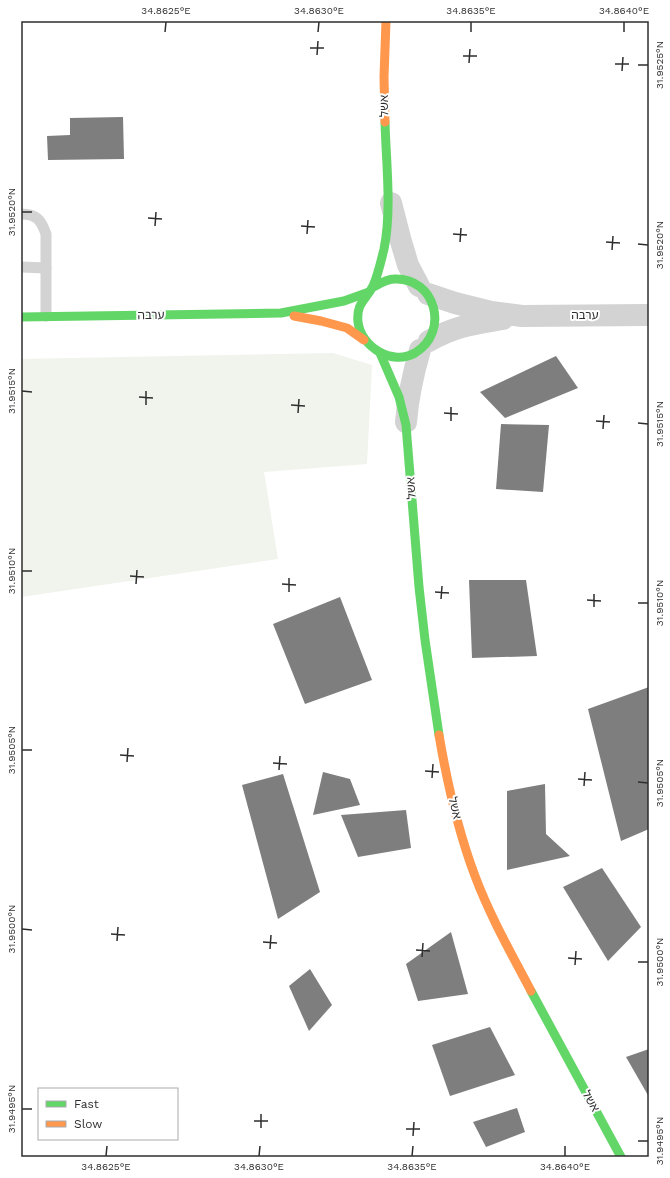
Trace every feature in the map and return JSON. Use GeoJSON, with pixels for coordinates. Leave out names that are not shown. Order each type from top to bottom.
{"type":"FeatureCollection","features":[{"type":"Feature","properties":{"kind":"street","name":"אשל"},"geometry":{"type":"LineString","coordinates":[[371,290],[381,264],[387,234],[388,191],[384,97],[386,21]]}},
{"type":"Feature","properties":{"kind":"street","name":"אשל"},"geometry":{"type":"LineString","coordinates":[[388,191],[408,265],[424,290]]}},
{"type":"Feature","properties":{"kind":"street"},"geometry":{"type":"LineString","coordinates":[[395,279],[408,280],[424,290],[435,306],[437,318],[435,330],[424,346],[410,355],[390,357],[380,353],[364,340],[358,320],[359,309],[364,298],[371,290],[383,282],[395,279]]}},
{"type":"Feature","properties":{"kind":"street","name":"ערבה"},"geometry":{"type":"LineString","coordinates":[[21,317],[281,313],[344,301],[371,290]]}},
{"type":"Feature","properties":{"kind":"street","name":"ערבה"},"geometry":{"type":"LineString","coordinates":[[424,290],[455,303],[491,312],[522,316],[649,315]]}},
{"type":"Feature","properties":{"kind":"street","name":"ערבה"},"geometry":{"type":"LineString","coordinates":[[281,313],[347,328],[364,340]]}},
{"type":"Feature","properties":{"kind":"street","name":"ערבה"},"geometry":{"type":"LineString","coordinates":[[424,346],[444,332],[459,327],[522,316]]}},
{"type":"Feature","properties":{"kind":"street","name":"אשל"},"geometry":{"type":"LineString","coordinates":[[406,425],[413,374],[424,346]]}},
{"type":"Feature","properties":{"kind":"street","name":"אשל"},"geometry":{"type":"LineString","coordinates":[[380,353],[403,406],[406,425],[418,578],[428,671],[453,800],[468,855],[485,900],[502,937],[621,1157]]}},
{"type":"Feature","properties":{"kind":"lane"},"geometry":{"type":"LineString","coordinates":[[21,214],[30,214],[41,222],[46,234],[46,316]]}},
{"type":"Feature","properties":{"kind":"lane"},"geometry":{"type":"LineString","coordinates":[[21,268],[46,268]]}},
{"type":"Feature","properties":{"kind":"shaded area"},"geometry":{"type":"Polygon","coordinates":[[[333,353],[372,365],[367,464],[264,472],[278,559],[21,597],[21,359],[333,353]]]}},
{"type":"Feature","properties":{"kind":"building"},"geometry":{"type":"Polygon","coordinates":[[[123,117],[124,159],[48,160],[47,136],[70,135],[70,118],[123,117]]]}},
{"type":"Feature","properties":{"kind":"building"},"geometry":{"type":"Polygon","coordinates":[[[556,356],[578,388],[505,418],[480,392],[556,356]]]}},
{"type":"Feature","properties":{"kind":"building"},"geometry":{"type":"Polygon","coordinates":[[[501,424],[549,425],[543,492],[496,489],[501,424]]]}},
{"type":"Feature","properties":{"kind":"building"},"geometry":{"type":"Polygon","coordinates":[[[469,580],[526,580],[537,656],[472,658],[469,580]]]}},
{"type":"Feature","properties":{"kind":"building"},"geometry":{"type":"Polygon","coordinates":[[[340,597],[372,680],[305,704],[273,624],[340,597]]]}},
{"type":"Feature","properties":{"kind":"building"},"geometry":{"type":"Polygon","coordinates":[[[649,687],[649,829],[621,841],[588,709],[649,687]]]}},
{"type":"Feature","properties":{"kind":"building"},"geometry":{"type":"Polygon","coordinates":[[[323,772],[350,779],[360,805],[313,815],[323,772]]]}},
{"type":"Feature","properties":{"kind":"building"},"geometry":{"type":"Polygon","coordinates":[[[283,774],[320,892],[278,919],[242,785],[283,774]]]}},
{"type":"Feature","properties":{"kind":"building"},"geometry":{"type":"Polygon","coordinates":[[[545,784],[546,834],[570,856],[507,870],[507,791],[545,784]]]}},
{"type":"Feature","properties":{"kind":"building"},"geometry":{"type":"Polygon","coordinates":[[[406,810],[411,848],[358,857],[341,815],[406,810]]]}},
{"type":"Feature","properties":{"kind":"building"},"geometry":{"type":"Polygon","coordinates":[[[602,868],[641,927],[608,961],[563,887],[602,868]]]}},
{"type":"Feature","properties":{"kind":"building"},"geometry":{"type":"Polygon","coordinates":[[[451,932],[468,994],[418,1001],[406,964],[451,932]]]}},
{"type":"Feature","properties":{"kind":"building"},"geometry":{"type":"Polygon","coordinates":[[[310,969],[332,1005],[309,1031],[289,986],[310,969]]]}},
{"type":"Feature","properties":{"kind":"building"},"geometry":{"type":"Polygon","coordinates":[[[490,1027],[515,1075],[450,1096],[432,1045],[490,1027]]]}},
{"type":"Feature","properties":{"kind":"building"},"geometry":{"type":"Polygon","coordinates":[[[649,1049],[649,1097],[626,1057],[649,1049]]]}},
{"type":"Feature","properties":{"kind":"building"},"geometry":{"type":"Polygon","coordinates":[[[517,1108],[525,1132],[486,1147],[473,1122],[517,1108]]]}},
{"type":"Feature","properties":{"kind":"traffic: fast"},"geometry":{"type":"LineString","coordinates":[[372,288],[383,282],[394,279],[408,281],[420,287],[428,296],[433,307],[435,320],[432,332],[426,344],[415,353],[397,357],[379,352],[365,339],[360,331],[358,322],[360,306],[373,286],[384,249],[388,218],[385,122]]}},
{"type":"Feature","properties":{"kind":"traffic: fast"},"geometry":{"type":"LineString","coordinates":[[21,317],[281,313],[344,301],[369,292]]}},
{"type":"Feature","properties":{"kind":"traffic: fast"},"geometry":{"type":"LineString","coordinates":[[380,353],[399,397],[406,425],[419,587],[439,735]]}},
{"type":"Feature","properties":{"kind":"traffic: fast"},"geometry":{"type":"LineString","coordinates":[[531,991],[621,1157]]}},
{"type":"Feature","properties":{"kind":"traffic: slow"},"geometry":{"type":"LineString","coordinates":[[385,122],[384,77],[386,21]]}},
{"type":"Feature","properties":{"kind":"traffic: slow"},"geometry":{"type":"LineString","coordinates":[[294,316],[347,328],[364,340]]}},
{"type":"Feature","properties":{"kind":"traffic: slow"},"geometry":{"type":"LineString","coordinates":[[439,735],[463,842],[475,876],[494,920],[531,991]]}}]}
